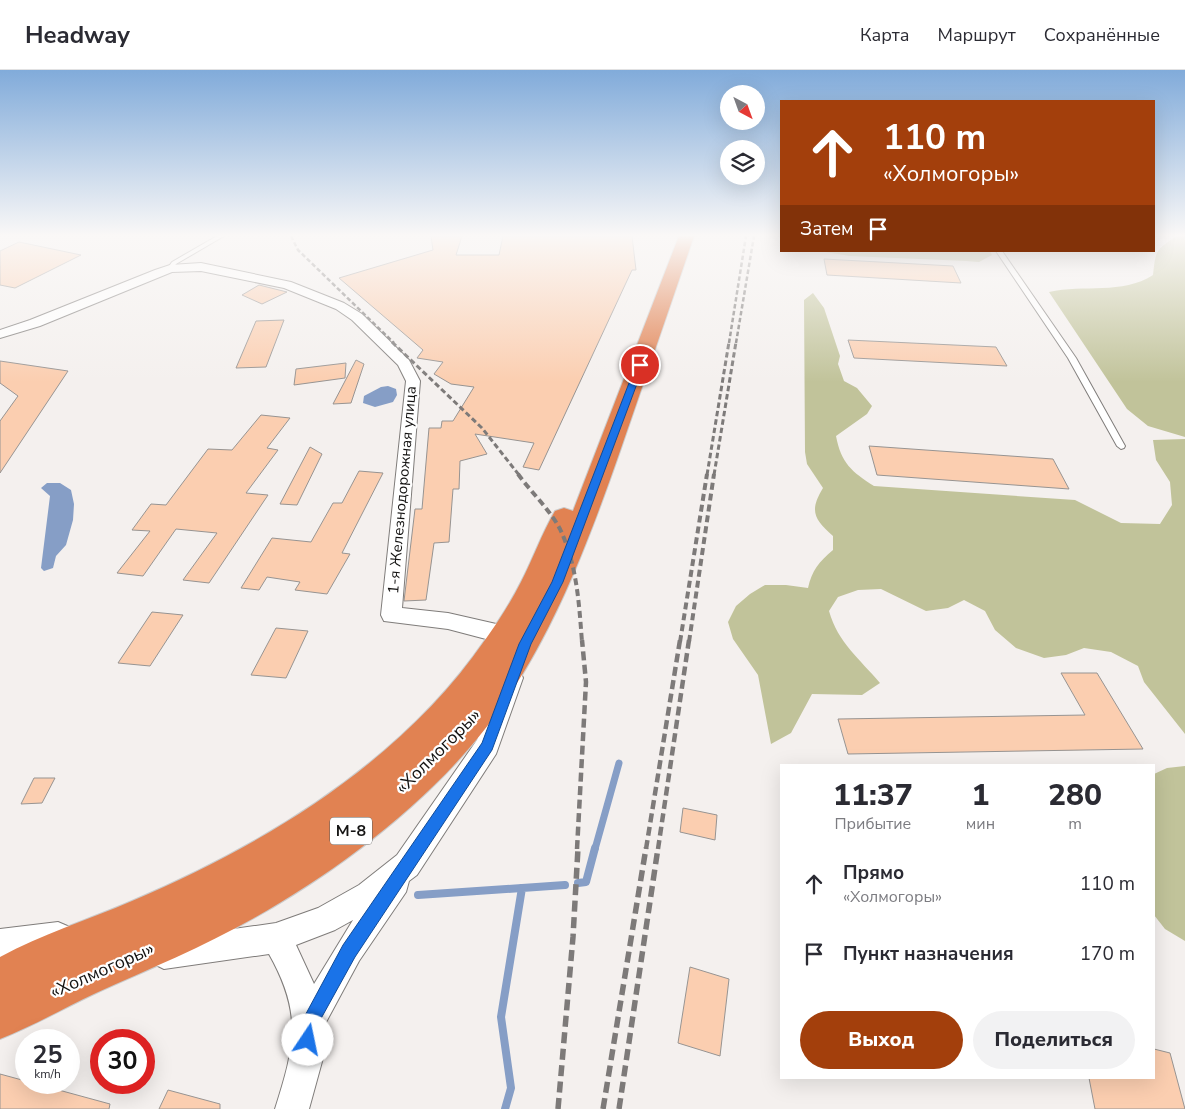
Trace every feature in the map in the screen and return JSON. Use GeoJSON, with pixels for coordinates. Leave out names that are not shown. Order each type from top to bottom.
{"type":"FeatureCollection","features":[{"type":"Feature","properties":{"kind":"highway","name":"«Холмогоры»"},"geometry":{"type":"LineString","coordinates":[[0,1018],[130,959],[254,896],[296,870],[358,826],[421,771],[476,715],[497,688],[532,587],[559,528],[654,284]]}},
{"type":"Feature","properties":{"kind":"highway","name":"«Холмогоры»"},"geometry":{"type":"LineString","coordinates":[[0,979],[224,878],[309,829],[366,789],[389,770],[446,713],[479,674],[515,640],[558,582],[622,417],[670,284]]}},
{"type":"Feature","properties":{"kind":"street","name":"1-я Железнодорожная улица"},"geometry":{"type":"LineString","coordinates":[[1,333],[35,323],[131,284]]}},
{"type":"Feature","properties":{"kind":"street","name":"1-я Железнодорожная улица"},"geometry":{"type":"LineString","coordinates":[[282,284],[331,302],[358,317],[404,363],[413,381],[391,615],[448,621],[515,640]]}},
{"type":"Feature","properties":{"kind":"street"},"geometry":{"type":"LineString","coordinates":[[309,1023],[349,951],[488,746],[515,640]]}},
{"type":"Feature","properties":{"kind":"street"},"geometry":{"type":"LineString","coordinates":[[130,959],[276,938],[325,920],[369,895],[407,865]]}},
{"type":"Feature","properties":{"kind":"street"},"geometry":{"type":"LineString","coordinates":[[0,949],[94,937]]}},
{"type":"Feature","properties":{"kind":"street"},"geometry":{"type":"LineString","coordinates":[[276,938],[296,973],[309,1023],[307,1058],[292,1109]]}},
{"type":"Feature","properties":{"kind":"lane"},"geometry":{"type":"LineString","coordinates":[[1022,284],[1072,358],[1121,446]]}},
{"type":"Feature","properties":{"kind":"green space"},"geometry":{"type":"Polygon","coordinates":[[[1185,284],[1185,437],[1148,426],[1127,409],[1049,292],[1129,285],[1185,284]]]}},
{"type":"Feature","properties":{"kind":"green space"},"geometry":{"type":"Polygon","coordinates":[[[813,293],[824,308],[840,356],[838,364],[844,381],[857,388],[872,406],[867,414],[836,436],[844,460],[859,476],[874,486],[1075,500],[1121,523],[1160,524],[1172,505],[1170,482],[1156,460],[1153,440],[1185,439],[1185,734],[1144,682],[1138,666],[1111,652],[1084,648],[1066,655],[1044,658],[1016,648],[995,630],[985,611],[964,600],[948,608],[926,611],[881,589],[858,590],[838,597],[829,611],[844,642],[880,683],[862,695],[812,694],[791,733],[771,744],[758,675],[733,639],[728,622],[736,606],[750,594],[765,585],[808,588],[817,567],[833,550],[833,536],[821,525],[815,509],[823,488],[807,464],[805,452],[804,300],[813,293]]]}},
{"type":"Feature","properties":{"kind":"green space"},"geometry":{"type":"Polygon","coordinates":[[[1185,766],[1185,941],[1165,929],[1155,916],[1155,774],[1167,768],[1185,766]]]}},
{"type":"Feature","properties":{"kind":"water"},"geometry":{"type":"Polygon","coordinates":[[[388,386],[396,389],[397,395],[393,402],[375,407],[363,403],[364,396],[381,387],[388,386]]]}},
{"type":"Feature","properties":{"kind":"water"},"geometry":{"type":"Polygon","coordinates":[[[47,483],[60,483],[71,490],[74,504],[73,520],[66,545],[56,556],[53,568],[44,571],[41,568],[50,496],[41,488],[47,483]]]}},
{"type":"Feature","properties":{"kind":"building"},"geometry":{"type":"Polygon","coordinates":[[[0,284],[22,284],[15,288],[0,284]]]}},
{"type":"Feature","properties":{"kind":"building"},"geometry":{"type":"Polygon","coordinates":[[[347,284],[625,284],[539,470],[523,467],[534,443],[475,434],[487,454],[460,461],[459,489],[453,489],[449,542],[434,543],[426,600],[404,601],[415,509],[422,509],[429,428],[441,428],[442,421],[453,421],[474,387],[451,384],[434,374],[443,362],[417,358],[423,350],[347,284]]]}},
{"type":"Feature","properties":{"kind":"building"},"geometry":{"type":"Polygon","coordinates":[[[259,285],[287,292],[262,304],[242,295],[259,285]]]}},
{"type":"Feature","properties":{"kind":"building"},"geometry":{"type":"Polygon","coordinates":[[[284,320],[266,367],[236,368],[256,321],[284,320]]]}},
{"type":"Feature","properties":{"kind":"building"},"geometry":{"type":"Polygon","coordinates":[[[848,340],[996,347],[1007,366],[854,358],[848,340]]]}},
{"type":"Feature","properties":{"kind":"building"},"geometry":{"type":"Polygon","coordinates":[[[356,360],[364,364],[351,403],[333,404],[356,360]]]}},
{"type":"Feature","properties":{"kind":"building"},"geometry":{"type":"Polygon","coordinates":[[[0,361],[68,371],[0,473],[0,421],[18,396],[0,383],[0,361]]]}},
{"type":"Feature","properties":{"kind":"building"},"geometry":{"type":"Polygon","coordinates":[[[346,363],[345,378],[294,385],[296,369],[346,363]]]}},
{"type":"Feature","properties":{"kind":"building"},"geometry":{"type":"Polygon","coordinates":[[[261,415],[290,418],[267,448],[278,450],[246,493],[268,495],[209,583],[183,580],[217,533],[176,529],[143,576],[117,573],[150,531],[132,530],[151,504],[166,505],[208,449],[232,450],[261,415]]]}},
{"type":"Feature","properties":{"kind":"building"},"geometry":{"type":"Polygon","coordinates":[[[869,446],[1053,459],[1069,489],[877,475],[869,446]]]}},
{"type":"Feature","properties":{"kind":"building"},"geometry":{"type":"Polygon","coordinates":[[[310,447],[322,454],[297,505],[280,504],[310,447]]]}},
{"type":"Feature","properties":{"kind":"building"},"geometry":{"type":"Polygon","coordinates":[[[359,471],[383,473],[342,553],[350,554],[327,594],[295,590],[300,582],[267,577],[259,590],[241,588],[272,538],[311,542],[333,503],[342,503],[359,471]]]}},
{"type":"Feature","properties":{"kind":"building"},"geometry":{"type":"Polygon","coordinates":[[[152,612],[183,615],[150,666],[118,663],[152,612]]]}},
{"type":"Feature","properties":{"kind":"building"},"geometry":{"type":"Polygon","coordinates":[[[276,628],[308,631],[286,678],[251,675],[276,628]]]}},
{"type":"Feature","properties":{"kind":"building"},"geometry":{"type":"Polygon","coordinates":[[[1061,673],[1097,673],[1143,749],[848,754],[838,719],[1085,715],[1061,673]]]}},
{"type":"Feature","properties":{"kind":"building"},"geometry":{"type":"Polygon","coordinates":[[[34,778],[55,778],[42,803],[21,804],[34,778]]]}},
{"type":"Feature","properties":{"kind":"building"},"geometry":{"type":"Polygon","coordinates":[[[683,808],[717,815],[715,840],[680,832],[683,808]]]}},
{"type":"Feature","properties":{"kind":"building"},"geometry":{"type":"Polygon","coordinates":[[[690,967],[729,979],[720,1056],[678,1043],[690,967]]]}},
{"type":"Feature","properties":{"kind":"building"},"geometry":{"type":"Polygon","coordinates":[[[1155,1049],[1170,1053],[1185,1109],[1095,1109],[1089,1079],[1155,1079],[1155,1049]]]}},
{"type":"Feature","properties":{"kind":"building"},"geometry":{"type":"Polygon","coordinates":[[[0,1074],[15,1078],[15,1094],[73,1094],[110,1104],[109,1109],[0,1109],[0,1074]]]}},
{"type":"Feature","properties":{"kind":"building"},"geometry":{"type":"Polygon","coordinates":[[[168,1090],[220,1104],[220,1109],[159,1109],[168,1090]]]}},
{"type":"Feature","properties":{"kind":"waterway"},"geometry":{"type":"LineString","coordinates":[[595,849],[619,763]]}},
{"type":"Feature","properties":{"kind":"waterway"},"geometry":{"type":"LineString","coordinates":[[578,883],[586,882],[595,848]]}},
{"type":"Feature","properties":{"kind":"waterway"},"geometry":{"type":"LineString","coordinates":[[522,888],[565,885]]}},
{"type":"Feature","properties":{"kind":"waterway"},"geometry":{"type":"LineString","coordinates":[[418,895],[522,888]]}},
{"type":"Feature","properties":{"kind":"waterway"},"geometry":{"type":"LineString","coordinates":[[505,1109],[511,1088],[501,1017],[522,888]]}},
{"type":"Feature","properties":{"kind":"railway"},"geometry":{"type":"LineString","coordinates":[[334,284],[394,343]]}},
{"type":"Feature","properties":{"kind":"railway"},"geometry":{"type":"LineString","coordinates":[[729,343],[738,284]]}},
{"type":"Feature","properties":{"kind":"railway"},"geometry":{"type":"LineString","coordinates":[[736,343],[746,284]]}},
{"type":"Feature","properties":{"kind":"railway"},"geometry":{"type":"LineString","coordinates":[[392,342],[482,428],[519,475]]}},
{"type":"Feature","properties":{"kind":"railway"},"geometry":{"type":"LineString","coordinates":[[707,475],[729,342]]}},
{"type":"Feature","properties":{"kind":"railway"},"geometry":{"type":"LineString","coordinates":[[714,475],[736,342]]}},
{"type":"Feature","properties":{"kind":"railway"},"geometry":{"type":"LineString","coordinates":[[518,474],[551,515],[566,543],[574,570],[582,642]]}},
{"type":"Feature","properties":{"kind":"railway"},"geometry":{"type":"LineString","coordinates":[[680,642],[707,474]]}},
{"type":"Feature","properties":{"kind":"railway"},"geometry":{"type":"LineString","coordinates":[[689,642],[714,474]]}},
{"type":"Feature","properties":{"kind":"railway"},"geometry":{"type":"LineString","coordinates":[[577,849],[586,682],[582,640]]}},
{"type":"Feature","properties":{"kind":"railway"},"geometry":{"type":"LineString","coordinates":[[646,849],[680,640]]}},
{"type":"Feature","properties":{"kind":"railway"},"geometry":{"type":"LineString","coordinates":[[658,849],[689,640]]}},
{"type":"Feature","properties":{"kind":"railway"},"geometry":{"type":"LineString","coordinates":[[558,1109],[573,937],[578,848]]}},
{"type":"Feature","properties":{"kind":"railway"},"geometry":{"type":"LineString","coordinates":[[603,1109],[646,848]]}},
{"type":"Feature","properties":{"kind":"railway"},"geometry":{"type":"LineString","coordinates":[[619,1109],[658,848]]}},
{"type":"Feature","properties":{"kind":"route"},"geometry":{"type":"LineString","coordinates":[[308,1040],[309,1023],[349,951],[488,746],[525,644],[558,582],[622,417],[640,365]]}}]}
